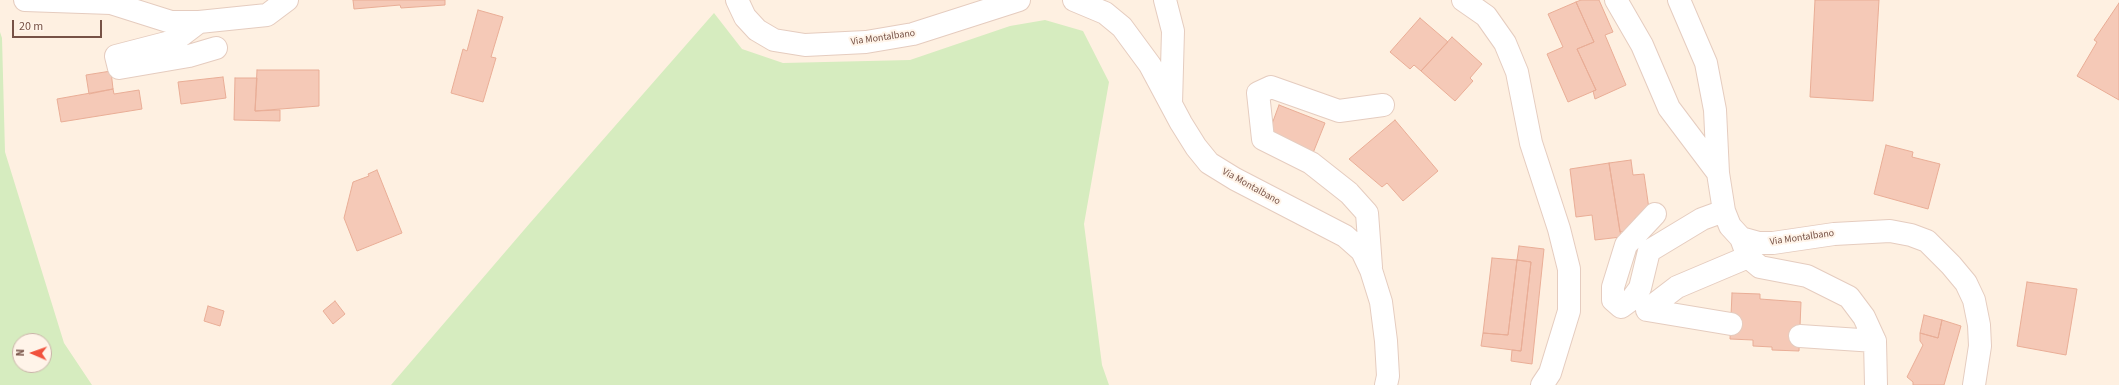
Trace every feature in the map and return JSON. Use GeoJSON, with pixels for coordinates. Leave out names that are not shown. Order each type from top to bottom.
{"type":"FeatureCollection","features":[{"type":"Feature","properties":{"kind":"street"},"geometry":{"type":"LineString","coordinates":[[25,0],[111,3],[171,22],[199,22],[267,15],[287,0]]}},
{"type":"Feature","properties":{"kind":"street","name":"Via Montalbano"},"geometry":{"type":"LineString","coordinates":[[737,0],[745,17],[757,30],[774,40],[805,45],[866,42],[913,34],[1019,0]]}},
{"type":"Feature","properties":{"kind":"street","name":"Via Montalbano"},"geometry":{"type":"LineString","coordinates":[[1074,0],[1105,13],[1122,26],[1150,65],[1196,147],[1209,163],[1235,180],[1344,236],[1362,251],[1371,270],[1381,302],[1386,341],[1388,376],[1386,385]]}},
{"type":"Feature","properties":{"kind":"street"},"geometry":{"type":"LineString","coordinates":[[1165,0],[1173,31],[1171,104]]}},
{"type":"Feature","properties":{"kind":"street"},"geometry":{"type":"LineString","coordinates":[[1464,0],[1486,16],[1505,43],[1517,72],[1531,143],[1559,229],[1569,269],[1569,311],[1550,374],[1542,385]]}},
{"type":"Feature","properties":{"kind":"street"},"geometry":{"type":"LineString","coordinates":[[1616,0],[1642,45],[1669,108],[1718,173]]}},
{"type":"Feature","properties":{"kind":"street"},"geometry":{"type":"LineString","coordinates":[[1679,0],[1706,63],[1715,110],[1718,173],[1724,211],[1730,226],[1760,267],[1807,276],[1848,297],[1864,317],[1875,341],[1876,385]]}},
{"type":"Feature","properties":{"kind":"street"},"geometry":{"type":"LineString","coordinates":[[199,22],[174,41],[116,56],[119,68],[189,56],[216,48]]}},
{"type":"Feature","properties":{"kind":"street"},"geometry":{"type":"LineString","coordinates":[[1371,270],[1367,213],[1349,193],[1312,163],[1263,139],[1258,93],[1271,87],[1339,111],[1383,105]]}},
{"type":"Feature","properties":{"kind":"street"},"geometry":{"type":"LineString","coordinates":[[1656,214],[1626,245],[1613,287],[1613,300],[1621,307],[1632,300],[1640,288],[1649,251],[1702,219],[1724,211]]}},
{"type":"Feature","properties":{"kind":"street","name":"Via Montalbano"},"geometry":{"type":"LineString","coordinates":[[1744,247],[1753,242],[1773,243],[1834,234],[1890,230],[1911,234],[1927,241],[1951,265],[1966,283],[1974,300],[1979,325],[1980,346],[1974,385]]}},
{"type":"Feature","properties":{"kind":"street"},"geometry":{"type":"LineString","coordinates":[[1731,324],[1647,310],[1676,287],[1744,247]]}},
{"type":"Feature","properties":{"kind":"street"},"geometry":{"type":"LineString","coordinates":[[1800,336],[1875,341]]}},
{"type":"Feature","properties":{"kind":"green space"},"geometry":{"type":"Polygon","coordinates":[[[714,13],[742,49],[783,63],[910,60],[1010,26],[1045,20],[1083,31],[1109,82],[1084,224],[1102,365],[1109,385],[391,385],[530,223],[714,13]]]}},
{"type":"Feature","properties":{"kind":"green space"},"geometry":{"type":"Polygon","coordinates":[[[0,32],[2,38],[5,152],[64,343],[92,385],[0,385],[0,32]]]}},
{"type":"Feature","properties":{"kind":"building"},"geometry":{"type":"Polygon","coordinates":[[[353,0],[445,0],[445,5],[401,8],[400,5],[354,9],[353,0]]]}},
{"type":"Feature","properties":{"kind":"building"},"geometry":{"type":"Polygon","coordinates":[[[1581,0],[1599,0],[1613,32],[1605,35],[1626,85],[1595,99],[1593,91],[1596,90],[1577,49],[1594,42],[1576,2],[1581,0]]]}},
{"type":"Feature","properties":{"kind":"building"},"geometry":{"type":"Polygon","coordinates":[[[1815,0],[1879,0],[1873,101],[1810,97],[1815,0]]]}},
{"type":"Feature","properties":{"kind":"building"},"geometry":{"type":"Polygon","coordinates":[[[1576,2],[1594,42],[1577,49],[1596,90],[1568,102],[1547,54],[1563,47],[1548,14],[1576,2]]]}},
{"type":"Feature","properties":{"kind":"building"},"geometry":{"type":"Polygon","coordinates":[[[2119,3],[2119,100],[2077,76],[2097,42],[2094,40],[2119,3]]]}},
{"type":"Feature","properties":{"kind":"building"},"geometry":{"type":"Polygon","coordinates":[[[478,10],[503,17],[491,57],[496,58],[483,102],[451,93],[463,49],[467,51],[478,10]]]}},
{"type":"Feature","properties":{"kind":"building"},"geometry":{"type":"Polygon","coordinates":[[[1420,18],[1448,42],[1421,71],[1414,65],[1410,69],[1390,52],[1420,18]]]}},
{"type":"Feature","properties":{"kind":"building"},"geometry":{"type":"Polygon","coordinates":[[[1452,37],[1482,64],[1470,78],[1473,81],[1455,101],[1421,71],[1452,37]]]}},
{"type":"Feature","properties":{"kind":"building"},"geometry":{"type":"Polygon","coordinates":[[[257,70],[319,70],[319,106],[255,111],[257,70]]]}},
{"type":"Feature","properties":{"kind":"building"},"geometry":{"type":"Polygon","coordinates":[[[111,71],[113,89],[89,94],[86,75],[111,71]]]}},
{"type":"Feature","properties":{"kind":"building"},"geometry":{"type":"Polygon","coordinates":[[[223,77],[226,98],[181,104],[178,82],[223,77]]]}},
{"type":"Feature","properties":{"kind":"building"},"geometry":{"type":"Polygon","coordinates":[[[235,78],[257,78],[255,111],[280,110],[280,121],[234,120],[235,78]]]}},
{"type":"Feature","properties":{"kind":"building"},"geometry":{"type":"Polygon","coordinates":[[[113,89],[114,94],[139,90],[142,109],[61,122],[57,99],[113,89]]]}},
{"type":"Feature","properties":{"kind":"building"},"geometry":{"type":"Polygon","coordinates":[[[1279,105],[1325,123],[1313,153],[1268,135],[1279,105]]]}},
{"type":"Feature","properties":{"kind":"building"},"geometry":{"type":"Polygon","coordinates":[[[1395,120],[1438,171],[1403,201],[1387,183],[1382,187],[1349,159],[1395,120]]]}},
{"type":"Feature","properties":{"kind":"building"},"geometry":{"type":"Polygon","coordinates":[[[1886,145],[1913,152],[1912,157],[1940,164],[1928,209],[1874,194],[1886,145]]]}},
{"type":"Feature","properties":{"kind":"building"},"geometry":{"type":"Polygon","coordinates":[[[1631,160],[1633,175],[1644,174],[1650,216],[1635,218],[1637,229],[1620,232],[1609,163],[1631,160]]]}},
{"type":"Feature","properties":{"kind":"building"},"geometry":{"type":"Polygon","coordinates":[[[1609,163],[1621,237],[1595,240],[1592,215],[1576,217],[1570,169],[1609,163]]]}},
{"type":"Feature","properties":{"kind":"building"},"geometry":{"type":"Polygon","coordinates":[[[377,170],[402,233],[357,251],[344,218],[353,182],[369,176],[368,174],[377,170]]]}},
{"type":"Feature","properties":{"kind":"building"},"geometry":{"type":"Polygon","coordinates":[[[1519,246],[1544,249],[1532,364],[1511,361],[1512,350],[1521,351],[1531,262],[1517,260],[1519,246]]]}},
{"type":"Feature","properties":{"kind":"building"},"geometry":{"type":"Polygon","coordinates":[[[1492,258],[1517,260],[1508,335],[1483,333],[1492,258]]]}},
{"type":"Feature","properties":{"kind":"building"},"geometry":{"type":"Polygon","coordinates":[[[1517,260],[1531,262],[1521,351],[1481,346],[1483,333],[1508,335],[1517,260]]]}},
{"type":"Feature","properties":{"kind":"building"},"geometry":{"type":"Polygon","coordinates":[[[2027,282],[2077,289],[2066,355],[2017,346],[2027,282]]]}},
{"type":"Feature","properties":{"kind":"building"},"geometry":{"type":"Polygon","coordinates":[[[1732,293],[1760,294],[1760,299],[1801,302],[1799,351],[1772,350],[1772,347],[1753,346],[1753,340],[1730,339],[1732,293]]]}},
{"type":"Feature","properties":{"kind":"building"},"geometry":{"type":"Polygon","coordinates":[[[335,301],[345,314],[333,324],[323,311],[335,301]]]}},
{"type":"Feature","properties":{"kind":"building"},"geometry":{"type":"Polygon","coordinates":[[[208,306],[224,311],[220,326],[204,321],[208,306]]]}},
{"type":"Feature","properties":{"kind":"building"},"geometry":{"type":"Polygon","coordinates":[[[1924,315],[1942,320],[1938,338],[1920,333],[1924,315]]]}},
{"type":"Feature","properties":{"kind":"building"},"geometry":{"type":"Polygon","coordinates":[[[1942,320],[1961,326],[1944,385],[1913,385],[1913,382],[1907,377],[1923,345],[1920,341],[1920,333],[1938,338],[1942,320]]]}}]}
